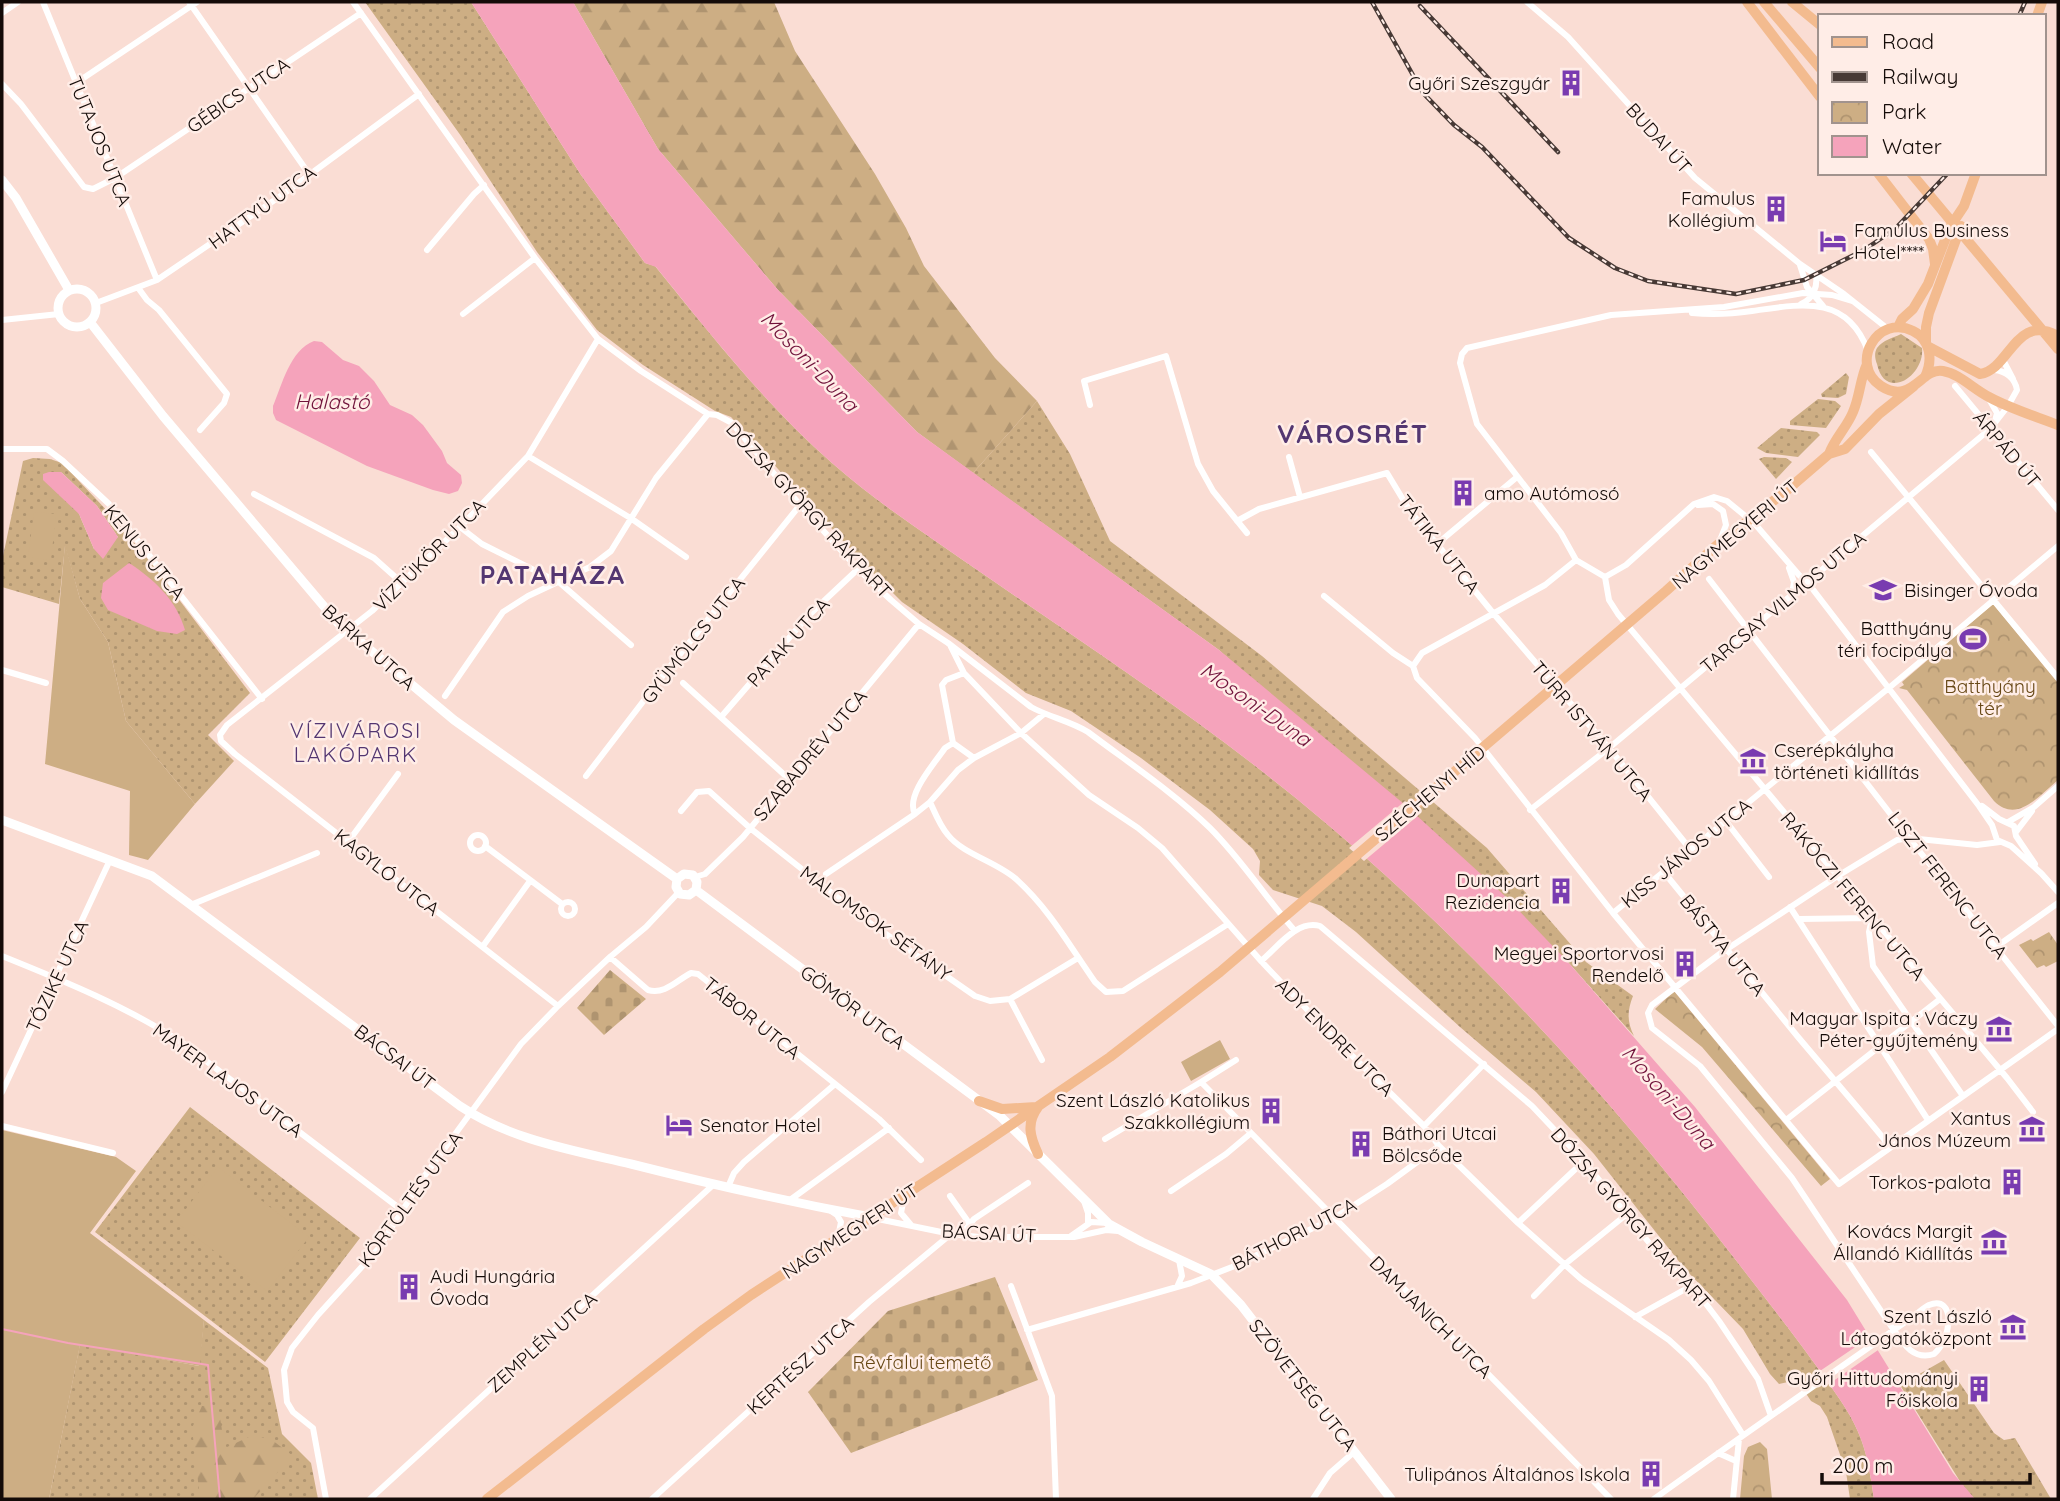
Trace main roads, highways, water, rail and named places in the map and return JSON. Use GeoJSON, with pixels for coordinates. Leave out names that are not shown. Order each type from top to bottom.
{"type":"FeatureCollection","features":[{"type":"Feature","properties":{"kind":"main road"},"geometry":{"type":"LineString","coordinates":[[1747,2],[1818,94]]}},
{"type":"Feature","properties":{"kind":"main road"},"geometry":{"type":"LineString","coordinates":[[1764,2],[1818,66]]}},
{"type":"Feature","properties":{"kind":"main road"},"geometry":{"type":"LineString","coordinates":[[1792,2],[1818,23]]}},
{"type":"Feature","properties":{"kind":"main road"},"geometry":{"type":"LineString","coordinates":[[1880,175],[1929,239],[1935,267]]}},
{"type":"Feature","properties":{"kind":"main road"},"geometry":{"type":"LineString","coordinates":[[1913,175],[2058,349]]}},
{"type":"Feature","properties":{"kind":"main road"},"geometry":{"type":"LineString","coordinates":[[1925,377],[1930,359],[1926,345],[1929,313],[1960,234],[1964,206],[1975,175]]}},
{"type":"Feature","properties":{"kind":"main road"},"geometry":{"type":"LineString","coordinates":[[1964,206],[1950,228],[1923,293],[1893,328],[1875,337],[1868,351],[1867,364],[1874,380],[1889,389],[1897,391],[1914,386],[1932,371],[1946,372],[2008,406],[2058,425]]}},
{"type":"Feature","properties":{"kind":"main road"},"geometry":{"type":"LineString","coordinates":[[1893,328],[1917,333],[1926,345],[1980,374],[1994,370],[2019,338],[2027,334],[2046,331],[2058,336]]}},
{"type":"Feature","properties":{"kind":"main road","name":"NAGYMEGYERI ÚT"},"geometry":{"type":"LineString","coordinates":[[1829,454],[1834,440],[1847,425],[1855,408],[1860,378],[1867,364]]}},
{"type":"Feature","properties":{"kind":"main road","name":"NAGYMEGYERI ÚT"},"geometry":{"type":"LineString","coordinates":[[1640,613],[1716,546],[1829,454],[1845,449],[1879,414],[1914,386]]}},
{"type":"Feature","properties":{"kind":"main road","name":"SZÉCHENYI HÍD"},"geometry":{"type":"LineString","coordinates":[[1220,972],[1640,613]]}},
{"type":"Feature","properties":{"kind":"main road","name":"NAGYMEGYERI ÚT"},"geometry":{"type":"LineString","coordinates":[[487,1499],[672,1353],[751,1295],[1110,1057],[1220,972]]}},
{"type":"Feature","properties":{"kind":"main road"},"geometry":{"type":"LineString","coordinates":[[979,1101],[1002,1109],[1039,1105]]}},
{"type":"Feature","properties":{"kind":"main road"},"geometry":{"type":"LineString","coordinates":[[1038,1153],[1032,1141],[1030,1125],[1039,1105]]}},
{"type":"Feature","properties":{"kind":"water","name":"Mosoni-Duna"},"geometry":{"type":"Polygon","coordinates":[[[471,2],[573,2],[658,149],[778,290],[917,432],[1219,650],[1404,804],[1505,896],[1567,961],[1695,1107],[1847,1300],[1953,1473],[1975,1499],[1874,1499],[1858,1431],[1850,1415],[1803,1348],[1686,1196],[1635,1135],[1583,1075],[1474,959],[1358,851],[1260,769],[1145,685],[889,509],[808,441],[740,369],[656,267],[645,263],[581,175],[471,2]]]}},
{"type":"Feature","properties":{"kind":"water","name":"Halastó"},"geometry":{"type":"Polygon","coordinates":[[[314,341],[322,342],[343,360],[359,366],[374,381],[390,405],[412,415],[423,425],[442,451],[447,463],[461,475],[462,483],[458,491],[449,494],[433,490],[367,466],[276,420],[273,406],[288,369],[299,352],[314,341]]]}},
{"type":"Feature","properties":{"kind":"water"},"geometry":{"type":"Polygon","coordinates":[[[61,472],[97,506],[118,537],[103,559],[94,549],[79,514],[43,480],[43,474],[61,472]]]}},
{"type":"Feature","properties":{"kind":"water"},"geometry":{"type":"Polygon","coordinates":[[[129,563],[147,576],[170,600],[185,630],[177,634],[157,631],[108,610],[101,598],[103,583],[129,563]]]}},
{"type":"Feature","properties":{"kind":"waterway"},"geometry":{"type":"LineString","coordinates":[[2,1329],[68,1343],[208,1365],[220,1499]]}},
{"type":"Feature","properties":{"kind":"railway"},"geometry":{"type":"LineString","coordinates":[[1372,2],[1423,93],[1454,125],[1482,147],[1569,238],[1615,268],[1648,281],[1736,294],[1804,280],[1864,250],[1895,229],[1946,175]]}},
{"type":"Feature","properties":{"kind":"railway"},"geometry":{"type":"LineString","coordinates":[[2020,14],[2025,2]]}},
{"type":"Feature","properties":{"kind":"railway"},"geometry":{"type":"LineString","coordinates":[[1420,6],[1558,152]]}},
{"type":"Feature","properties":{"kind":"place","name":"Győri Szeszgyár"},"geometry":{"type":"Point","coordinates":[1571,83]}},
{"type":"Feature","properties":{"kind":"place","name":"Famulus Kollégium"},"geometry":{"type":"Point","coordinates":[1776,209]}},
{"type":"Feature","properties":{"kind":"place","name":"Famulus Business Hotel****"},"geometry":{"type":"Point","coordinates":[1833,241]}},
{"type":"Feature","properties":{"kind":"place","name":"amo Autómosó"},"geometry":{"type":"Point","coordinates":[1463,493]}},
{"type":"Feature","properties":{"kind":"place","name":"Bisinger Óvoda"},"geometry":{"type":"Point","coordinates":[1883,590]}},
{"type":"Feature","properties":{"kind":"place","name":"Batthyány téri focipálya"},"geometry":{"type":"Point","coordinates":[1973,639]}},
{"type":"Feature","properties":{"kind":"place","name":"Cserépkályha történeti kiállítás"},"geometry":{"type":"Point","coordinates":[1753,761]}},
{"type":"Feature","properties":{"kind":"place","name":"Dunapart Rezidencia"},"geometry":{"type":"Point","coordinates":[1561,891]}},
{"type":"Feature","properties":{"kind":"place","name":"Megyei Sportorvosi Rendelő"},"geometry":{"type":"Point","coordinates":[1685,964]}},
{"type":"Feature","properties":{"kind":"place","name":"Magyar Ispita : Váczy Péter-gyűjtemény"},"geometry":{"type":"Point","coordinates":[1999,1029]}},
{"type":"Feature","properties":{"kind":"place","name":"Szent László Katolikus Szakkollégium"},"geometry":{"type":"Point","coordinates":[1271,1111]}},
{"type":"Feature","properties":{"kind":"place","name":"Senator Hotel"},"geometry":{"type":"Point","coordinates":[679,1125]}},
{"type":"Feature","properties":{"kind":"place","name":"Xantus János Múzeum"},"geometry":{"type":"Point","coordinates":[2032,1129]}},
{"type":"Feature","properties":{"kind":"place","name":"Báthori Utcai Bölcsőde"},"geometry":{"type":"Point","coordinates":[1361,1144]}},
{"type":"Feature","properties":{"kind":"place","name":"Torkos-palota"},"geometry":{"type":"Point","coordinates":[2012,1182]}},
{"type":"Feature","properties":{"kind":"place","name":"Kovács Margit Állandó Kiállítás"},"geometry":{"type":"Point","coordinates":[1994,1242]}},
{"type":"Feature","properties":{"kind":"place","name":"Audi Hungária Óvoda"},"geometry":{"type":"Point","coordinates":[409,1287]}},
{"type":"Feature","properties":{"kind":"place","name":"Szent László Látogatóközpont"},"geometry":{"type":"Point","coordinates":[2013,1327]}},
{"type":"Feature","properties":{"kind":"place","name":"Győri Hittudományi Főiskola"},"geometry":{"type":"Point","coordinates":[1979,1389]}},
{"type":"Feature","properties":{"kind":"place","name":"Tulipános Általános Iskola"},"geometry":{"type":"Point","coordinates":[1651,1474]}},
{"type":"Feature","properties":{"kind":"district","name":"VÁROSRÉT"},"geometry":{"type":"Point","coordinates":[1353,433]}},
{"type":"Feature","properties":{"kind":"district","name":"PATAHÁZA"},"geometry":{"type":"Point","coordinates":[553,574]}},
{"type":"Feature","properties":{"kind":"district","name":"VÍZIVÁROSI LAKÓPARK"},"geometry":{"type":"Point","coordinates":[356,742]}},
{"type":"Feature","properties":{"kind":"park label","name":"Batthyány tér"},"geometry":{"type":"Point","coordinates":[1990,697]}},
{"type":"Feature","properties":{"kind":"park label","name":"Révfalui temető"},"geometry":{"type":"Point","coordinates":[922,1362]}}]}
